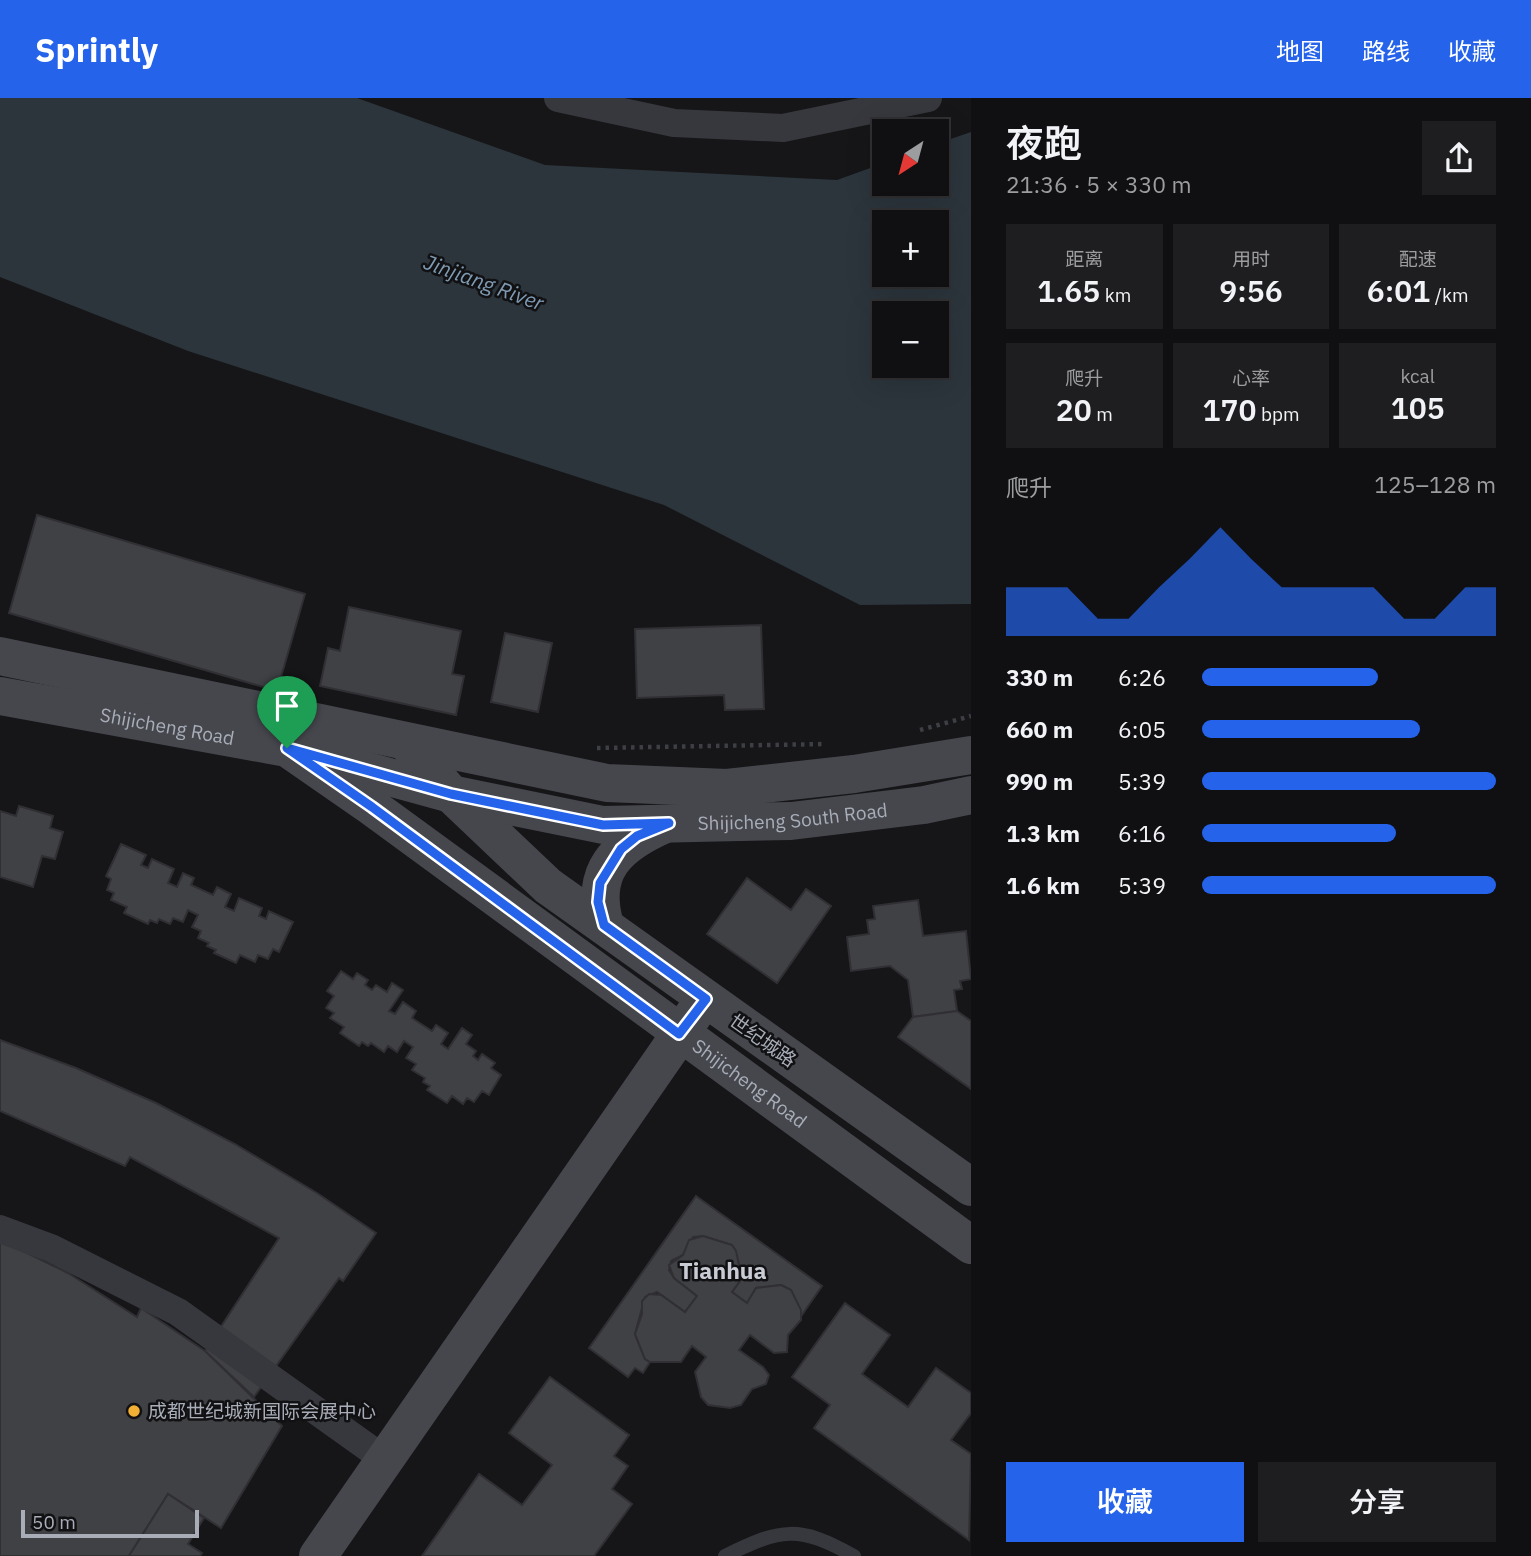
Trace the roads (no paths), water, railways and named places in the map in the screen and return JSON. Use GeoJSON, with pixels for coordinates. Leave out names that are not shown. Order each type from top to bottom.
{"type":"FeatureCollection","features":[{"type":"Feature","properties":{"kind":"main road","name":"Shijicheng Road"},"geometry":{"type":"LineString","coordinates":[[0,656],[408,744],[607,783],[727,788],[867,772],[971,755]]}},
{"type":"Feature","properties":{"kind":"main road","name":"Shijicheng Road"},"geometry":{"type":"LineString","coordinates":[[0,696],[287,748],[372,807],[971,1245]]}},
{"type":"Feature","properties":{"kind":"main road","name":"世纪城路"},"geometry":{"type":"LineString","coordinates":[[408,744],[451,794],[548,886],[971,1187]]}},
{"type":"Feature","properties":{"kind":"main road","name":"Shijicheng South Road"},"geometry":{"type":"LineString","coordinates":[[287,748],[451,794],[603,825],[791,821],[923,805],[971,795]]}},
{"type":"Feature","properties":{"kind":"main road"},"geometry":{"type":"LineString","coordinates":[[604,925],[598,902],[600,883],[609,865],[637,836],[669,823]]}},
{"type":"Feature","properties":{"kind":"main road"},"geometry":{"type":"LineString","coordinates":[[318,1556],[679,1034],[706,999]]}},
{"type":"Feature","properties":{"kind":"street"},"geometry":{"type":"LineString","coordinates":[[558,98],[674,123],[783,128],[928,98]]}},
{"type":"Feature","properties":{"kind":"street"},"geometry":{"type":"LineString","coordinates":[[0,1229],[51,1248],[178,1312],[384,1459]]}},
{"type":"Feature","properties":{"kind":"lane"},"geometry":{"type":"LineString","coordinates":[[724,1556],[778,1534],[805,1533],[854,1556]]}},
{"type":"Feature","properties":{"kind":"water","name":"Jinjiang River"},"geometry":{"type":"Polygon","coordinates":[[[0,98],[357,98],[545,165],[837,180],[872,167],[872,196],[949,196],[949,140],[971,132],[971,604],[860,605],[664,505],[188,351],[0,277],[0,98]]]}},
{"type":"Feature","properties":{"kind":"place","name":"成都世纪城新国际会展中心"},"geometry":{"type":"Point","coordinates":[134,1411]}},
{"type":"Feature","properties":{"kind":"district","name":"Tianhua"},"geometry":{"type":"Point","coordinates":[723,1270]}}]}
